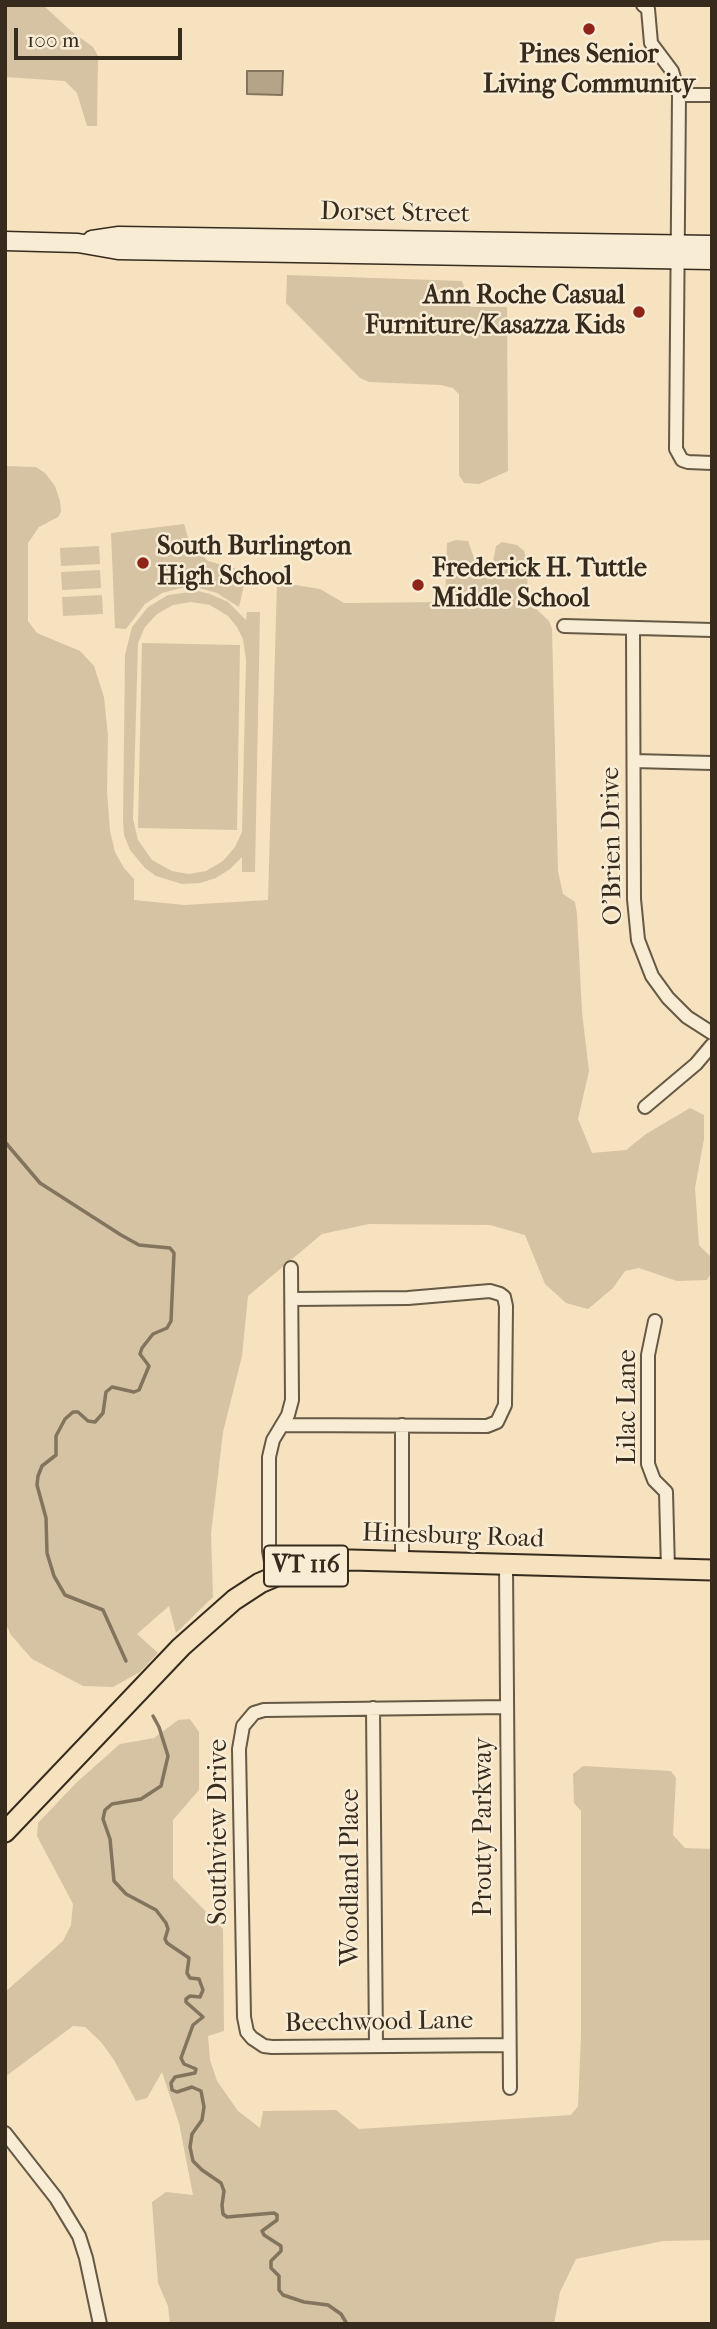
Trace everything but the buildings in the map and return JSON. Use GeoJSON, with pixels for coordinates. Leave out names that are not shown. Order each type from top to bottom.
{"type":"FeatureCollection","features":[{"type":"Feature","properties":{"kind":"main road","name":"Dorset Street"},"geometry":{"type":"LineString","coordinates":[[5,241],[78,243],[118,250],[677,252],[712,245]]}},
{"type":"Feature","properties":{"kind":"main road","name":"Dorset Street"},"geometry":{"type":"LineString","coordinates":[[677,252],[712,260]]}},
{"type":"Feature","properties":{"kind":"main road","name":"Hinesburg Road"},"geometry":{"type":"LineString","coordinates":[[5,1832],[181,1647],[234,1600],[274,1577],[299,1568],[351,1560],[712,1570]]}},
{"type":"Feature","properties":{"kind":"street"},"geometry":{"type":"LineString","coordinates":[[643,5],[648,9],[651,43],[672,71],[678,95],[676,449],[682,460],[712,463]]}},
{"type":"Feature","properties":{"kind":"street"},"geometry":{"type":"LineString","coordinates":[[678,95],[712,95]]}},
{"type":"Feature","properties":{"kind":"street"},"geometry":{"type":"LineString","coordinates":[[564,626],[712,630]]}},
{"type":"Feature","properties":{"kind":"street","name":"O'Brien Drive"},"geometry":{"type":"LineString","coordinates":[[633,629],[634,900],[638,940],[652,976],[668,998],[687,1017],[712,1032]]}},
{"type":"Feature","properties":{"kind":"street"},"geometry":{"type":"LineString","coordinates":[[634,761],[712,763]]}},
{"type":"Feature","properties":{"kind":"street"},"geometry":{"type":"LineString","coordinates":[[645,1107],[687,1072],[712,1045]]}},
{"type":"Feature","properties":{"kind":"street"},"geometry":{"type":"LineString","coordinates":[[274,1577],[270,1551],[269,1457],[273,1440],[283,1425],[293,1394],[291,1268]]}},
{"type":"Feature","properties":{"kind":"street"},"geometry":{"type":"LineString","coordinates":[[283,1425],[487,1426],[501,1418],[505,1405],[504,1297],[490,1291],[398,1298],[292,1300]]}},
{"type":"Feature","properties":{"kind":"street","name":"Lilac Lane"},"geometry":{"type":"LineString","coordinates":[[655,1321],[648,1354],[648,1464],[654,1480],[666,1492],[668,1570]]}},
{"type":"Feature","properties":{"kind":"street"},"geometry":{"type":"LineString","coordinates":[[402,1425],[402,1561]]}},
{"type":"Feature","properties":{"kind":"street","name":"Prouty Parkway"},"geometry":{"type":"LineString","coordinates":[[506,1565],[510,2088]]}},
{"type":"Feature","properties":{"kind":"street","name":"Southview Drive"},"geometry":{"type":"LineString","coordinates":[[252,2038],[247,2032],[244,2017],[239,1749],[243,1726],[254,1713],[264,1710],[507,1707]]}},
{"type":"Feature","properties":{"kind":"street","name":"Woodland Place"},"geometry":{"type":"LineString","coordinates":[[373,1708],[376,2046]]}},
{"type":"Feature","properties":{"kind":"street","name":"Beechwood Lane"},"geometry":{"type":"LineString","coordinates":[[252,2038],[264,2046],[272,2047],[509,2045]]}},
{"type":"Feature","properties":{"kind":"street"},"geometry":{"type":"LineString","coordinates":[[5,2133],[56,2198],[79,2236],[100,2324]]}},
{"type":"Feature","properties":{"kind":"shaded area"},"geometry":{"type":"Polygon","coordinates":[[[5,5],[43,5],[93,47],[98,56],[97,126],[87,126],[77,93],[65,81],[5,77],[5,5]]]}},
{"type":"Feature","properties":{"kind":"shaded area"},"geometry":{"type":"Polygon","coordinates":[[[247,71],[283,71],[282,95],[247,94],[247,71]]]}},
{"type":"Feature","properties":{"kind":"shaded area"},"geometry":{"type":"Polygon","coordinates":[[[287,275],[462,281],[471,307],[507,307],[508,471],[479,484],[464,483],[459,475],[459,394],[453,388],[441,385],[369,382],[360,378],[286,303],[287,275]]]}},
{"type":"Feature","properties":{"kind":"shaded area"},"geometry":{"type":"Polygon","coordinates":[[[5,466],[36,467],[45,473],[55,486],[60,501],[61,512],[58,517],[39,527],[28,543],[28,621],[37,633],[80,651],[94,666],[104,697],[108,736],[107,791],[110,831],[115,852],[134,879],[134,900],[184,905],[268,900],[277,582],[320,589],[344,603],[445,602],[447,543],[456,540],[468,541],[475,561],[493,562],[496,546],[502,542],[517,545],[524,551],[528,563],[527,593],[530,603],[549,621],[552,629],[558,871],[563,894],[575,902],[577,914],[582,1012],[589,1071],[578,1119],[592,1153],[626,1150],[646,1134],[690,1108],[704,1115],[704,1139],[695,1188],[699,1245],[711,1257],[712,1263],[712,1271],[707,1280],[677,1281],[639,1268],[625,1271],[613,1288],[588,1309],[566,1303],[545,1284],[525,1235],[490,1225],[369,1224],[322,1234],[248,1296],[242,1356],[223,1432],[211,1534],[213,1597],[176,1633],[169,1606],[137,1634],[158,1653],[140,1672],[113,1687],[83,1686],[32,1659],[11,1635],[5,1622],[5,466]]]}},
{"type":"Feature","properties":{"kind":"shaded area"},"geometry":{"type":"Polygon","coordinates":[[[184,524],[189,541],[208,561],[247,572],[239,607],[217,593],[199,588],[181,588],[162,593],[145,604],[126,629],[115,628],[111,533],[184,524]]]}},
{"type":"Feature","properties":{"kind":"shaded area"},"geometry":{"type":"Polygon","coordinates":[[[99,546],[100,564],[61,566],[60,548],[99,546]]]}},
{"type":"Feature","properties":{"kind":"shaded area"},"geometry":{"type":"Polygon","coordinates":[[[100,570],[101,588],[62,590],[61,572],[100,570]]]}},
{"type":"Feature","properties":{"kind":"shaded area"},"geometry":{"type":"Polygon","coordinates":[[[198,591],[210,594],[228,602],[246,620],[247,612],[260,612],[255,872],[242,872],[242,857],[216,878],[200,883],[182,884],[156,876],[145,868],[130,850],[124,835],[125,655],[132,627],[148,607],[168,595],[198,591]],[[191,602],[173,605],[157,614],[145,627],[138,643],[133,819],[138,840],[152,860],[172,871],[189,874],[206,871],[223,861],[235,847],[242,832],[246,660],[243,639],[237,627],[228,616],[210,605],[191,602]]]}},
{"type":"Feature","properties":{"kind":"shaded area"},"geometry":{"type":"Polygon","coordinates":[[[102,595],[103,614],[63,616],[62,597],[102,595]]]}},
{"type":"Feature","properties":{"kind":"shaded area"},"geometry":{"type":"Polygon","coordinates":[[[142,643],[240,645],[237,830],[138,828],[142,643]]]}},
{"type":"Feature","properties":{"kind":"shaded area"},"geometry":{"type":"Polygon","coordinates":[[[190,1719],[199,1732],[199,1790],[173,1820],[173,1878],[223,1929],[224,2031],[208,2036],[210,2060],[217,2081],[238,2111],[260,2128],[263,2111],[336,2110],[359,2129],[571,2115],[578,2106],[581,2035],[581,1811],[574,1803],[573,1774],[583,1766],[671,1771],[676,1778],[673,1835],[685,1848],[712,1849],[712,2240],[663,2241],[576,2259],[560,2292],[554,2324],[170,2324],[168,2306],[158,2283],[152,2202],[166,2192],[193,2195],[179,2123],[162,2072],[147,2098],[136,2101],[101,2042],[85,2027],[73,2026],[5,2077],[5,1992],[63,1941],[71,1925],[73,1904],[37,1836],[38,1823],[76,1783],[120,1744],[154,1738],[178,1720],[190,1719]]]}},
{"type":"Feature","properties":{"kind":"waterway"},"geometry":{"type":"LineString","coordinates":[[5,1142],[40,1183],[139,1245],[170,1248],[174,1253],[171,1321],[167,1328],[153,1334],[142,1348],[140,1354],[149,1366],[139,1390],[134,1392],[112,1387],[106,1392],[103,1413],[95,1422],[73,1412],[65,1419],[56,1436],[56,1455],[42,1466],[38,1476],[37,1485],[46,1518],[47,1553],[54,1576],[65,1595],[103,1610],[126,1661]]}},
{"type":"Feature","properties":{"kind":"waterway"},"geometry":{"type":"LineString","coordinates":[[153,1716],[168,1756],[161,1786],[141,1799],[112,1804],[105,1810],[103,1819],[110,1839],[114,1881],[126,1894],[156,1910],[166,1923],[167,1943],[189,1958],[187,1973],[190,1978],[199,1979],[203,1990],[200,1997],[190,1996],[186,1999],[203,2017],[193,2025],[181,2058],[184,2064],[196,2069],[195,2073],[175,2077],[171,2083],[172,2090],[177,2092],[192,2087],[201,2091],[204,2107],[202,2120],[192,2134],[190,2147],[193,2161],[221,2183],[224,2191],[223,2214],[227,2217],[274,2213],[277,2215],[277,2220],[262,2231],[281,2246],[281,2251],[271,2261],[271,2268],[279,2276],[279,2290],[283,2295],[304,2302],[328,2305],[341,2314],[347,2324]]}},
{"type":"Feature","properties":{"kind":"place","name":"Pines Senior Living Community"},"geometry":{"type":"Point","coordinates":[589,29]}},
{"type":"Feature","properties":{"kind":"place","name":"Ann Roche Casual Furniture/Kasazza Kids"},"geometry":{"type":"Point","coordinates":[639,312]}},
{"type":"Feature","properties":{"kind":"place","name":"South Burlington High School"},"geometry":{"type":"Point","coordinates":[143,563]}},
{"type":"Feature","properties":{"kind":"place","name":"Frederick H. Tuttle Middle School"},"geometry":{"type":"Point","coordinates":[418,585]}}]}
